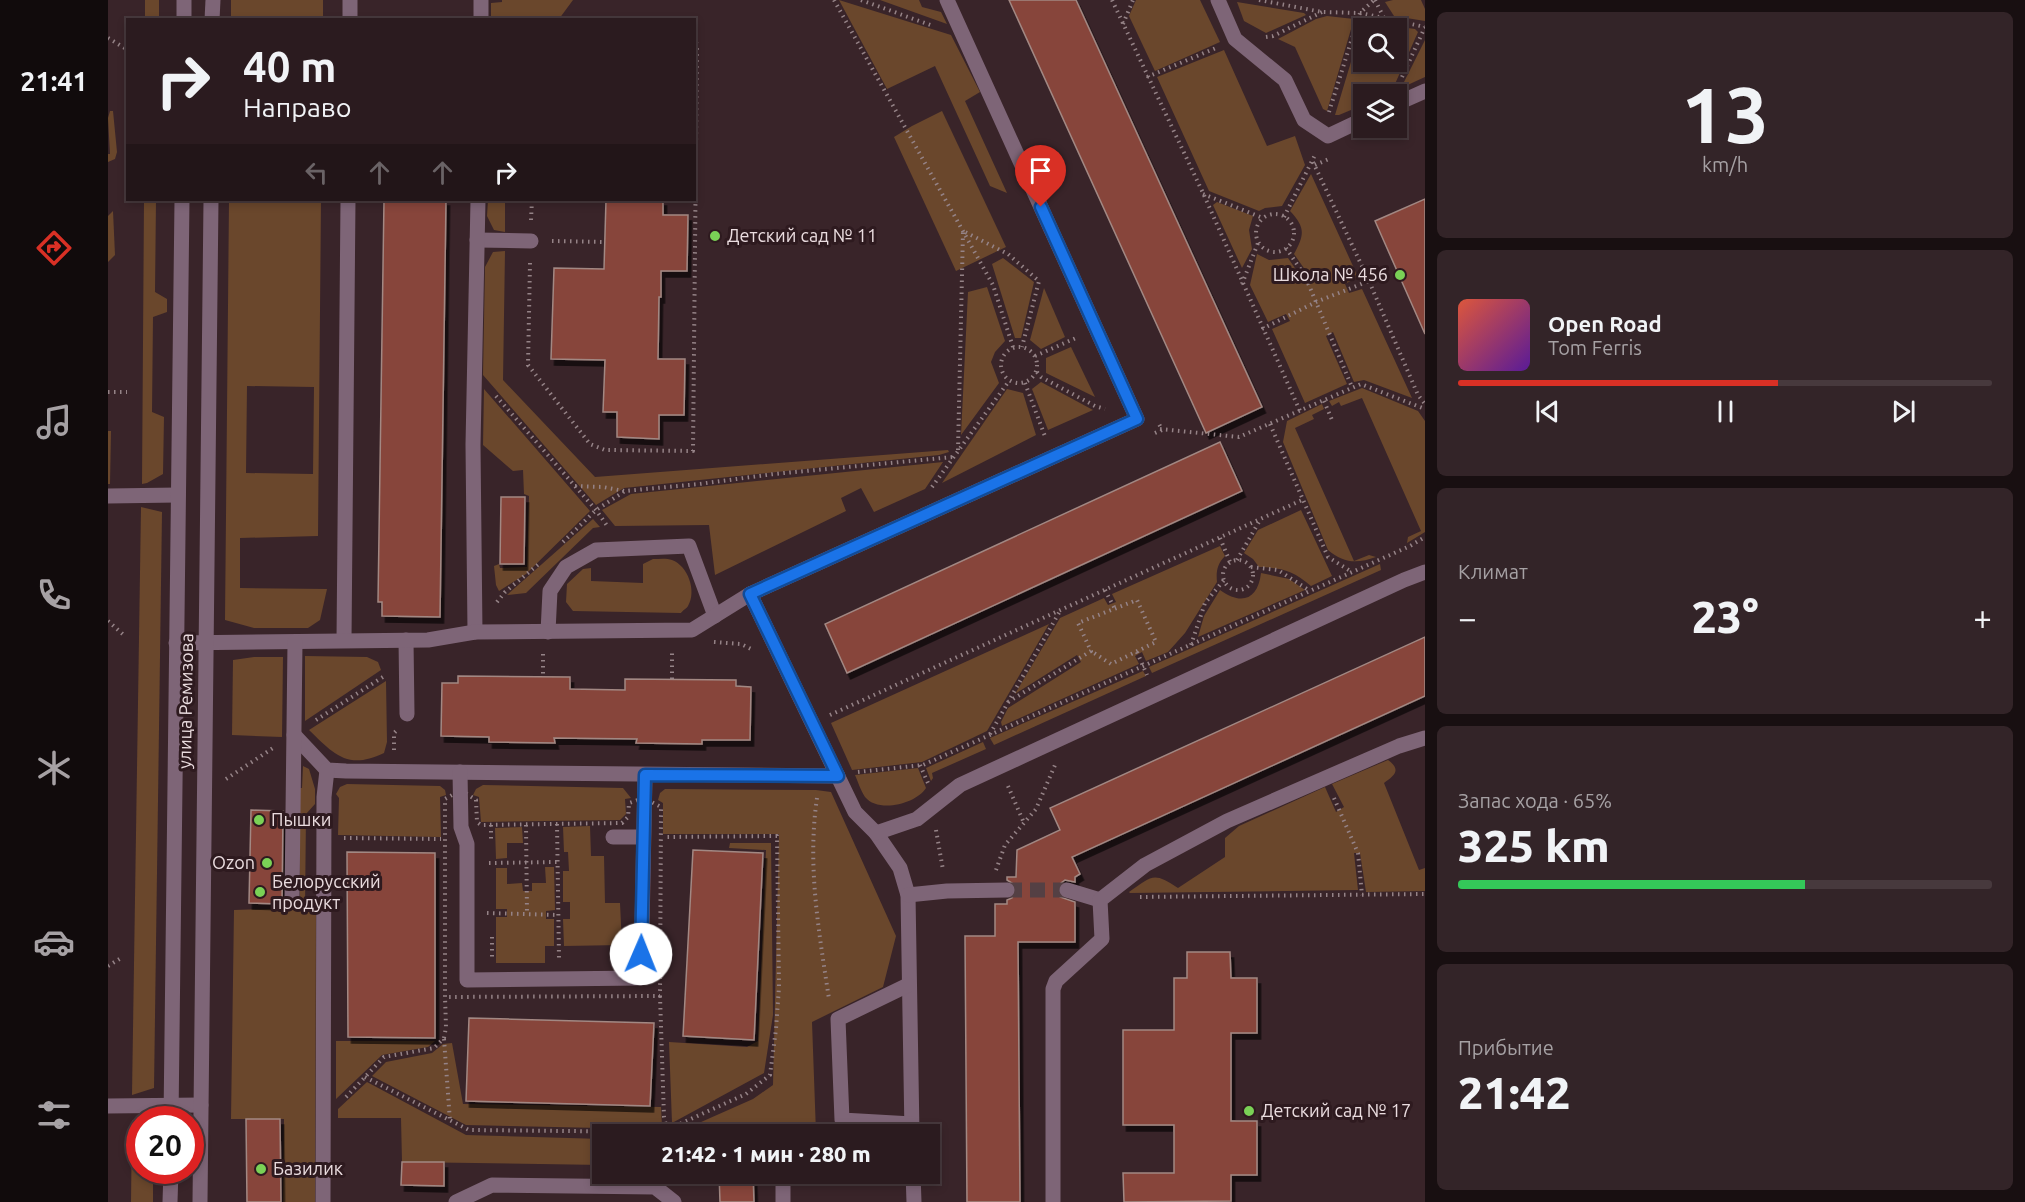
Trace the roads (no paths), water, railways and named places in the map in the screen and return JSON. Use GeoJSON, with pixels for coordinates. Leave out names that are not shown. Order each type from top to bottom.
{"type":"FeatureCollection","features":[{"type":"Feature","properties":{"kind":"street"},"geometry":{"type":"LineString","coordinates":[[184,0],[184,18]]}},
{"type":"Feature","properties":{"kind":"street"},"geometry":{"type":"LineString","coordinates":[[212,18],[213,0]]}},
{"type":"Feature","properties":{"kind":"street"},"geometry":{"type":"LineString","coordinates":[[350,0],[350,18]]}},
{"type":"Feature","properties":{"kind":"street"},"geometry":{"type":"LineString","coordinates":[[481,0],[481,18]]}},
{"type":"Feature","properties":{"kind":"street"},"geometry":{"type":"LineString","coordinates":[[176,643],[428,640],[475,632],[692,630],[750,594],[1137,419],[947,0]]}},
{"type":"Feature","properties":{"kind":"street"},"geometry":{"type":"LineString","coordinates":[[1218,0],[1235,39],[1285,80],[1304,120],[1328,136],[1353,125]]}},
{"type":"Feature","properties":{"kind":"street"},"geometry":{"type":"LineString","coordinates":[[1407,99],[1425,91]]}},
{"type":"Feature","properties":{"kind":"street","name":"улица Ремизова"},"geometry":{"type":"LineString","coordinates":[[171,1106],[182,201]]}},
{"type":"Feature","properties":{"kind":"street","name":"улица Ремизова"},"geometry":{"type":"LineString","coordinates":[[200,1202],[211,201]]}},
{"type":"Feature","properties":{"kind":"street"},"geometry":{"type":"LineString","coordinates":[[344,640],[348,201]]}},
{"type":"Feature","properties":{"kind":"street"},"geometry":{"type":"LineString","coordinates":[[475,632],[473,456],[478,201]]}},
{"type":"Feature","properties":{"kind":"street"},"geometry":{"type":"LineString","coordinates":[[477,240],[531,241]]}},
{"type":"Feature","properties":{"kind":"street"},"geometry":{"type":"LineString","coordinates":[[108,496],[178,495]]}},
{"type":"Feature","properties":{"kind":"street"},"geometry":{"type":"LineString","coordinates":[[548,632],[550,591],[566,567],[596,550],[689,546],[715,616]]}},
{"type":"Feature","properties":{"kind":"street"},"geometry":{"type":"LineString","coordinates":[[876,833],[917,819],[960,785],[1404,580],[1425,573]]}},
{"type":"Feature","properties":{"kind":"street"},"geometry":{"type":"LineString","coordinates":[[750,594],[811,723],[844,774],[855,812],[876,833],[900,868],[908,895],[912,1124]]}},
{"type":"Feature","properties":{"kind":"street"},"geometry":{"type":"LineString","coordinates":[[406,640],[406,714]]}},
{"type":"Feature","properties":{"kind":"street"},"geometry":{"type":"LineString","coordinates":[[292,898],[295,642]]}},
{"type":"Feature","properties":{"kind":"street"},"geometry":{"type":"LineString","coordinates":[[294,735],[327,770],[645,775],[820,776],[844,774]]}},
{"type":"Feature","properties":{"kind":"street"},"geometry":{"type":"LineString","coordinates":[[1100,900],[1145,865],[1227,821],[1399,746],[1425,738]]}},
{"type":"Feature","properties":{"kind":"street"},"geometry":{"type":"LineString","coordinates":[[323,1202],[324,797],[327,770]]}},
{"type":"Feature","properties":{"kind":"street"},"geometry":{"type":"LineString","coordinates":[[460,772],[461,827],[467,844],[467,980],[641,978],[645,775]]}},
{"type":"Feature","properties":{"kind":"street"},"geometry":{"type":"LineString","coordinates":[[613,837],[643,837]]}},
{"type":"Feature","properties":{"kind":"street"},"geometry":{"type":"LineString","coordinates":[[908,895],[947,891],[1007,890]]}},
{"type":"Feature","properties":{"kind":"street"},"geometry":{"type":"LineString","coordinates":[[1067,890],[1100,900]]}},
{"type":"Feature","properties":{"kind":"street"},"geometry":{"type":"LineString","coordinates":[[1053,1202],[1053,989],[1056,981],[1102,939],[1100,900]]}},
{"type":"Feature","properties":{"kind":"street"},"geometry":{"type":"LineString","coordinates":[[873,1124],[842,1120],[838,1019],[908,985]]}},
{"type":"Feature","properties":{"kind":"street"},"geometry":{"type":"LineString","coordinates":[[197,1106],[201,1105]]}},
{"type":"Feature","properties":{"kind":"street"},"geometry":{"type":"LineString","coordinates":[[108,1106],[126,1108]]}},
{"type":"Feature","properties":{"kind":"street"},"geometry":{"type":"LineString","coordinates":[[170,1202],[171,1184]]}},
{"type":"Feature","properties":{"kind":"street"},"geometry":{"type":"LineString","coordinates":[[783,1184],[783,1202]]}},
{"type":"Feature","properties":{"kind":"street"},"geometry":{"type":"LineString","coordinates":[[913,1184],[914,1202]]}},
{"type":"Feature","properties":{"kind":"street"},"geometry":{"type":"LineString","coordinates":[[456,1202],[492,1185],[655,1187],[674,1202]]}},
{"type":"Feature","properties":{"kind":"tunnel"},"geometry":{"type":"LineString","coordinates":[[1007,890],[1067,890]]}},
{"type":"Feature","properties":{"kind":"place","name":"Детский сад № 11"},"geometry":{"type":"Point","coordinates":[715,236]}},
{"type":"Feature","properties":{"kind":"place","name":"Школа № 456"},"geometry":{"type":"Point","coordinates":[1400,275]}},
{"type":"Feature","properties":{"kind":"place","name":"Пышки"},"geometry":{"type":"Point","coordinates":[259,820]}},
{"type":"Feature","properties":{"kind":"place","name":"Ozon"},"geometry":{"type":"Point","coordinates":[267,863]}},
{"type":"Feature","properties":{"kind":"place","name":"Белорусский продукт"},"geometry":{"type":"Point","coordinates":[260,892]}},
{"type":"Feature","properties":{"kind":"place","name":"Детский сад № 17"},"geometry":{"type":"Point","coordinates":[1249,1111]}},
{"type":"Feature","properties":{"kind":"place","name":"Базилик"},"geometry":{"type":"Point","coordinates":[261,1169]}}]}
